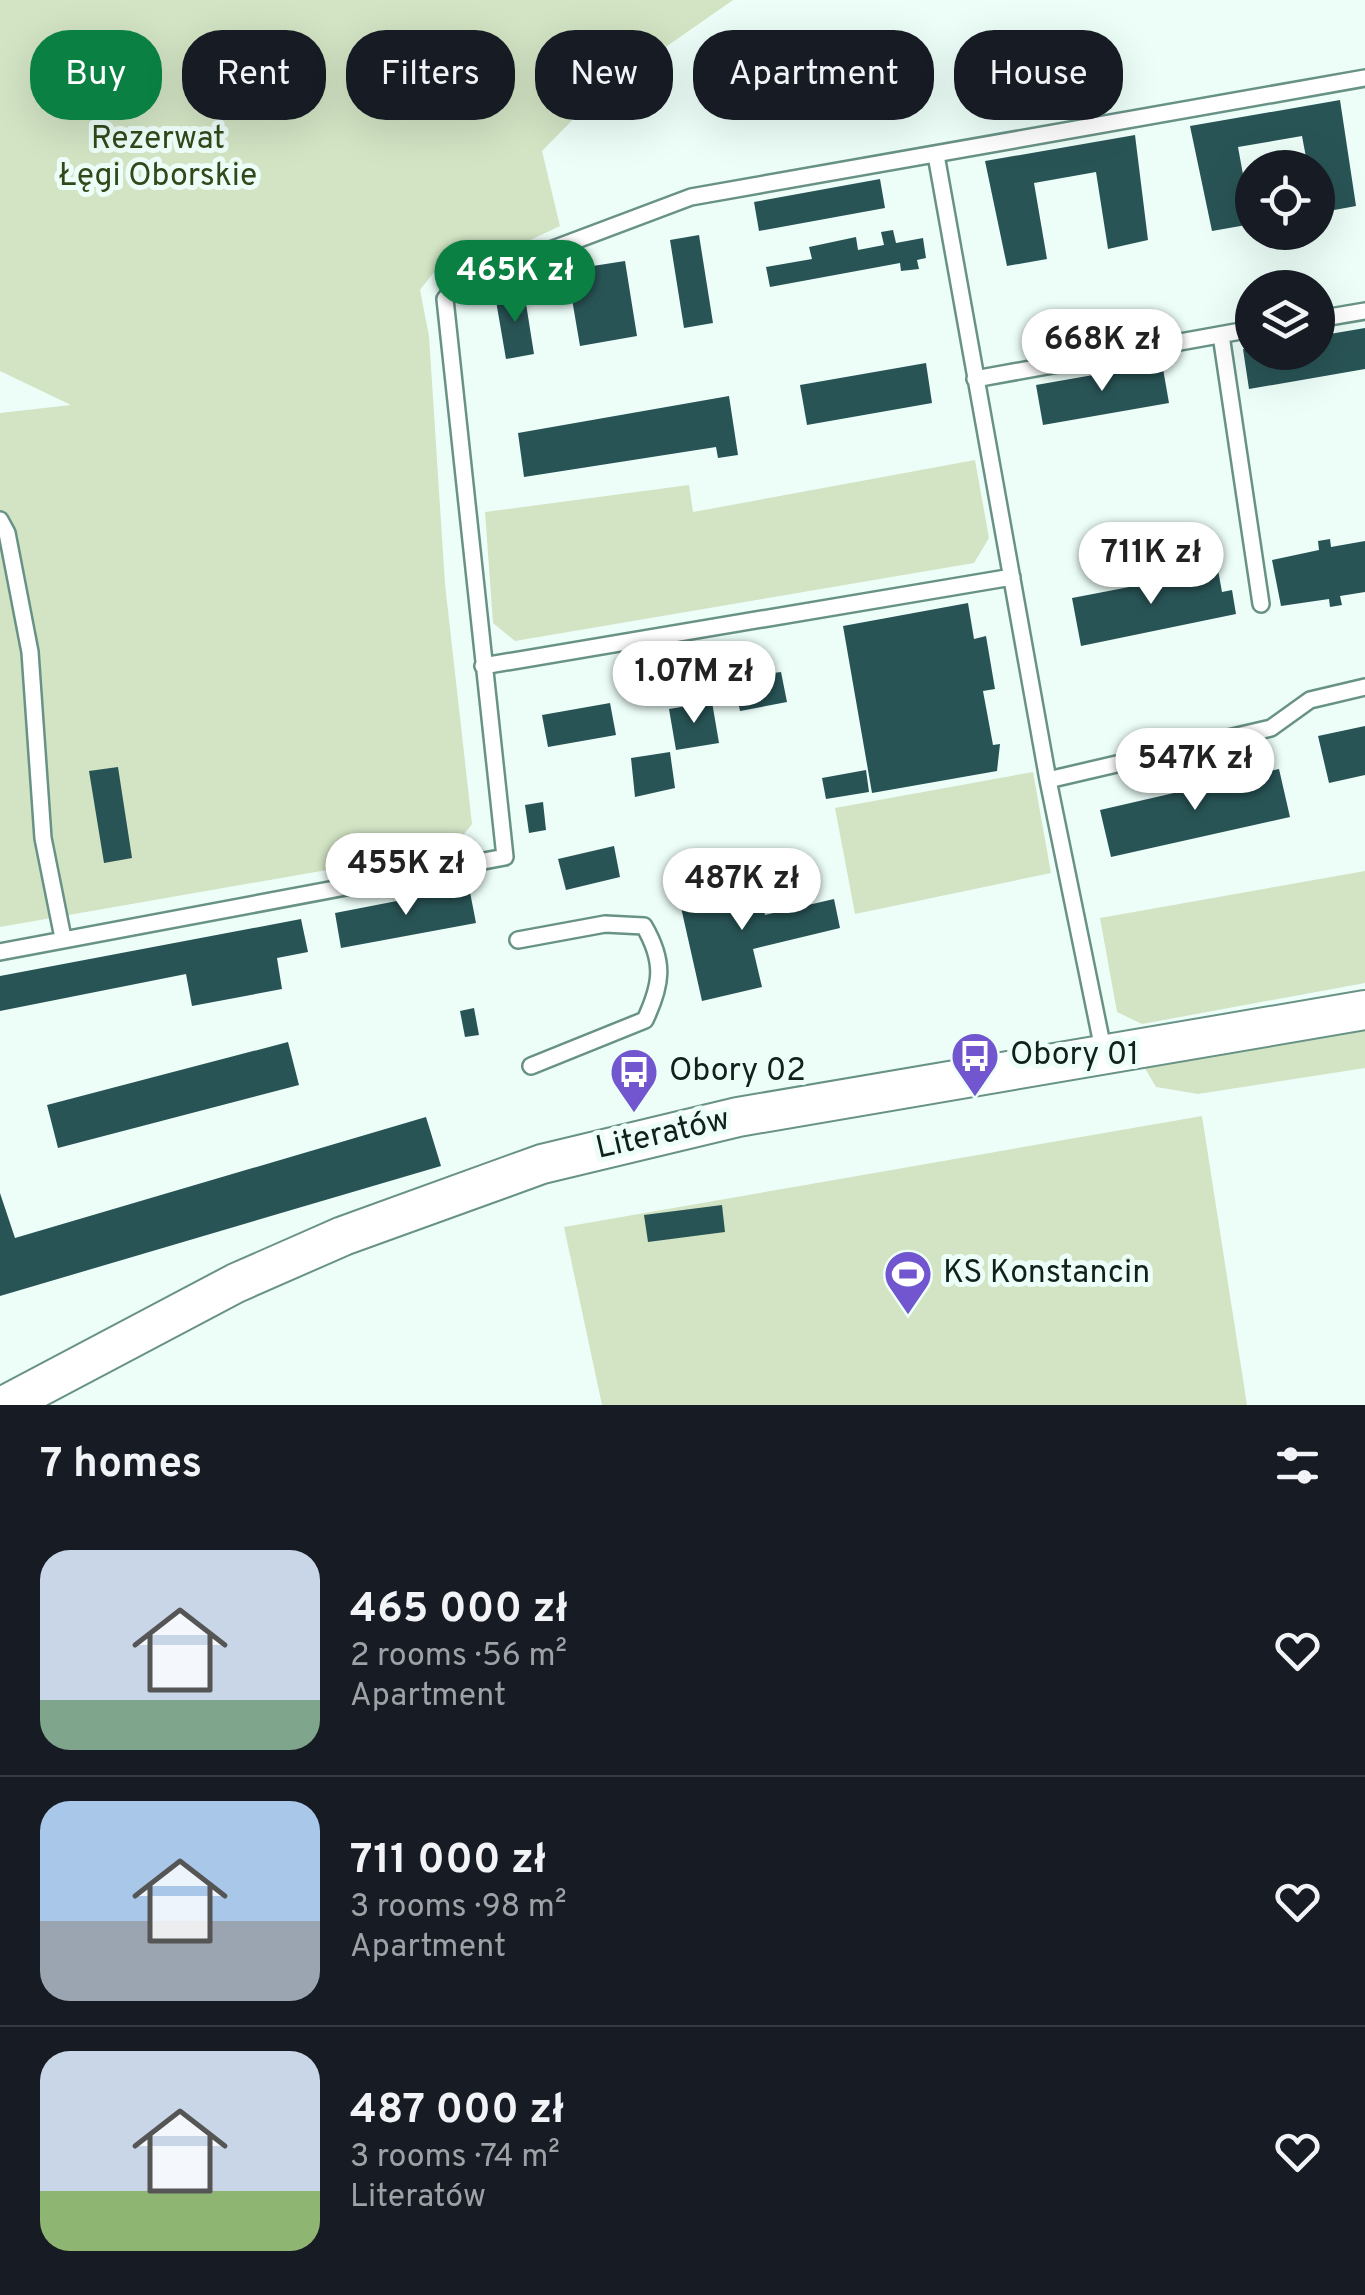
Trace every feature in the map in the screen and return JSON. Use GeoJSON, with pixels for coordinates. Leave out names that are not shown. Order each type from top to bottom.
{"type":"FeatureCollection","features":[{"type":"Feature","properties":{"kind":"street","name":"Literatów"},"geometry":{"type":"LineString","coordinates":[[5,1405],[236,1283],[343,1236],[542,1164],[738,1117],[1365,1010]]}},
{"type":"Feature","properties":{"kind":"lane"},"geometry":{"type":"LineString","coordinates":[[0,952],[505,858],[445,298],[457,286],[692,197],[1365,78]]}},
{"type":"Feature","properties":{"kind":"lane"},"geometry":{"type":"LineString","coordinates":[[936,155],[1048,780],[1104,1054]]}},
{"type":"Feature","properties":{"kind":"lane"},"geometry":{"type":"LineString","coordinates":[[1335,316],[1365,312]]}},
{"type":"Feature","properties":{"kind":"lane"},"geometry":{"type":"LineString","coordinates":[[974,379],[1235,332]]}},
{"type":"Feature","properties":{"kind":"lane"},"geometry":{"type":"LineString","coordinates":[[1221,334],[1262,604]]}},
{"type":"Feature","properties":{"kind":"lane"},"geometry":{"type":"LineString","coordinates":[[0,520],[7,533],[30,652],[43,838],[63,938]]}},
{"type":"Feature","properties":{"kind":"lane"},"geometry":{"type":"LineString","coordinates":[[483,666],[1012,577]]}},
{"type":"Feature","properties":{"kind":"lane"},"geometry":{"type":"LineString","coordinates":[[1048,780],[1271,728],[1310,700],[1365,687]]}},
{"type":"Feature","properties":{"kind":"lane"},"geometry":{"type":"LineString","coordinates":[[518,940],[605,924],[644,926],[656,947],[660,988],[645,1020],[531,1066]]}},
{"type":"Feature","properties":{"kind":"green space","name":"Rezerwat Łęgi Oborskie"},"geometry":{"type":"Polygon","coordinates":[[[0,0],[733,0],[673,42],[673,30],[535,30],[535,120],[572,120],[542,151],[560,226],[449,279],[445,258],[420,290],[429,336],[445,584],[472,824],[453,848],[0,927],[0,413],[71,405],[0,371],[0,0]]]}},
{"type":"Feature","properties":{"kind":"green space"},"geometry":{"type":"Polygon","coordinates":[[[975,460],[989,538],[974,563],[515,641],[493,623],[485,512],[689,485],[693,512],[975,460]]]}},
{"type":"Feature","properties":{"kind":"green space"},"geometry":{"type":"Polygon","coordinates":[[[1033,772],[1051,873],[855,914],[835,808],[1033,772]]]}},
{"type":"Feature","properties":{"kind":"green space"},"geometry":{"type":"Polygon","coordinates":[[[1365,871],[1365,983],[1142,1024],[1117,1012],[1100,918],[1365,871]]]}},
{"type":"Feature","properties":{"kind":"green space"},"geometry":{"type":"Polygon","coordinates":[[[1365,1024],[1365,1068],[1198,1094],[1156,1087],[1143,1065],[1365,1024]]]}},
{"type":"Feature","properties":{"kind":"green space","name":"KS Konstancin"},"geometry":{"type":"Polygon","coordinates":[[[1202,1116],[1247,1405],[602,1405],[564,1227],[1202,1116]]]}},
{"type":"Feature","properties":{"kind":"building"},"geometry":{"type":"Polygon","coordinates":[[[1340,100],[1356,206],[1335,210],[1335,150],[1305,150],[1302,136],[1238,147],[1235,227],[1212,231],[1190,126],[1340,100]]]}},
{"type":"Feature","properties":{"kind":"building"},"geometry":{"type":"Polygon","coordinates":[[[1135,135],[1148,240],[1108,249],[1096,172],[1034,183],[1047,259],[1007,266],[985,161],[1135,135]]]}},
{"type":"Feature","properties":{"kind":"building"},"geometry":{"type":"Polygon","coordinates":[[[880,179],[885,208],[759,231],[754,202],[880,179]]]}},
{"type":"Feature","properties":{"kind":"building"},"geometry":{"type":"Polygon","coordinates":[[[893,230],[896,243],[923,238],[926,258],[917,260],[919,269],[901,271],[900,263],[770,287],[766,267],[812,259],[809,247],[856,237],[858,250],[884,245],[881,232],[893,230]]]}},
{"type":"Feature","properties":{"kind":"building"},"geometry":{"type":"Polygon","coordinates":[[[699,235],[713,323],[684,328],[670,240],[699,235]]]}},
{"type":"Feature","properties":{"kind":"building"},"geometry":{"type":"Polygon","coordinates":[[[625,261],[637,336],[580,346],[567,270],[625,261]]]}},
{"type":"Feature","properties":{"kind":"building"},"geometry":{"type":"Polygon","coordinates":[[[524,291],[534,354],[506,359],[495,295],[524,291]]]}},
{"type":"Feature","properties":{"kind":"building"},"geometry":{"type":"Polygon","coordinates":[[[1365,328],[1365,369],[1249,389],[1246,370],[1335,370],[1335,333],[1365,328]]]}},
{"type":"Feature","properties":{"kind":"building"},"geometry":{"type":"Polygon","coordinates":[[[926,363],[932,403],[807,425],[800,385],[926,363]]]}},
{"type":"Feature","properties":{"kind":"building"},"geometry":{"type":"Polygon","coordinates":[[[1162,363],[1169,403],[1043,425],[1036,385],[1162,363]]]}},
{"type":"Feature","properties":{"kind":"building"},"geometry":{"type":"Polygon","coordinates":[[[729,396],[738,455],[718,458],[716,447],[524,477],[518,433],[729,396]]]}},
{"type":"Feature","properties":{"kind":"building"},"geometry":{"type":"Polygon","coordinates":[[[1330,539],[1331,547],[1365,541],[1365,592],[1340,596],[1342,605],[1330,607],[1329,599],[1281,606],[1272,560],[1319,550],[1318,541],[1330,539]]]}},
{"type":"Feature","properties":{"kind":"building"},"geometry":{"type":"Polygon","coordinates":[[[1218,570],[1222,592],[1232,590],[1236,614],[1081,646],[1072,598],[1218,570]]]}},
{"type":"Feature","properties":{"kind":"building"},"geometry":{"type":"Polygon","coordinates":[[[968,603],[974,639],[986,636],[995,689],[983,691],[993,745],[1000,744],[997,771],[872,793],[843,626],[968,603]]]}},
{"type":"Feature","properties":{"kind":"building"},"geometry":{"type":"Polygon","coordinates":[[[765,664],[766,674],[781,672],[787,702],[740,711],[734,681],[754,677],[753,666],[765,664]]]}},
{"type":"Feature","properties":{"kind":"building"},"geometry":{"type":"Polygon","coordinates":[[[712,702],[719,743],[676,750],[669,709],[712,702]]]}},
{"type":"Feature","properties":{"kind":"building"},"geometry":{"type":"Polygon","coordinates":[[[610,703],[616,735],[548,747],[542,715],[610,703]]]}},
{"type":"Feature","properties":{"kind":"building"},"geometry":{"type":"Polygon","coordinates":[[[1365,726],[1365,775],[1329,783],[1318,736],[1365,726]]]}},
{"type":"Feature","properties":{"kind":"building"},"geometry":{"type":"Polygon","coordinates":[[[670,752],[675,788],[635,797],[631,758],[670,752]]]}},
{"type":"Feature","properties":{"kind":"building"},"geometry":{"type":"Polygon","coordinates":[[[118,767],[132,858],[104,863],[89,771],[118,767]]]}},
{"type":"Feature","properties":{"kind":"building"},"geometry":{"type":"Polygon","coordinates":[[[1279,769],[1290,817],[1111,857],[1100,810],[1279,769]]]}},
{"type":"Feature","properties":{"kind":"building"},"geometry":{"type":"Polygon","coordinates":[[[866,770],[869,792],[826,799],[822,778],[866,770]]]}},
{"type":"Feature","properties":{"kind":"building"},"geometry":{"type":"Polygon","coordinates":[[[543,802],[546,830],[529,833],[525,805],[543,802]]]}},
{"type":"Feature","properties":{"kind":"building"},"geometry":{"type":"Polygon","coordinates":[[[614,846],[620,877],[566,890],[558,859],[614,846]]]}},
{"type":"Feature","properties":{"kind":"building"},"geometry":{"type":"Polygon","coordinates":[[[756,877],[765,915],[834,899],[840,928],[753,949],[762,987],[702,1001],[678,894],[756,877]]]}},
{"type":"Feature","properties":{"kind":"building"},"geometry":{"type":"Polygon","coordinates":[[[469,887],[476,923],[341,948],[335,913],[469,887]]]}},
{"type":"Feature","properties":{"kind":"building"},"geometry":{"type":"Polygon","coordinates":[[[301,919],[308,952],[277,958],[282,989],[192,1006],[186,974],[0,1011],[0,976],[301,919]]]}},
{"type":"Feature","properties":{"kind":"building"},"geometry":{"type":"Polygon","coordinates":[[[474,1008],[479,1035],[465,1037],[460,1011],[474,1008]]]}},
{"type":"Feature","properties":{"kind":"building"},"geometry":{"type":"Polygon","coordinates":[[[288,1042],[299,1085],[58,1148],[47,1105],[288,1042]]]}},
{"type":"Feature","properties":{"kind":"building"},"geometry":{"type":"Polygon","coordinates":[[[426,1117],[441,1166],[0,1296],[0,1193],[15,1238],[426,1117]]]}},
{"type":"Feature","properties":{"kind":"building"},"geometry":{"type":"Polygon","coordinates":[[[722,1205],[725,1232],[648,1242],[644,1215],[722,1205]]]}},
{"type":"Feature","properties":{"kind":"place","name":"Obory 01"},"geometry":{"type":"Point","coordinates":[975,1098]}},
{"type":"Feature","properties":{"kind":"place","name":"Obory 02"},"geometry":{"type":"Point","coordinates":[634,1114]}},
{"type":"Feature","properties":{"kind":"place","name":"KS Konstancin"},"geometry":{"type":"Point","coordinates":[908,1316]}}]}
